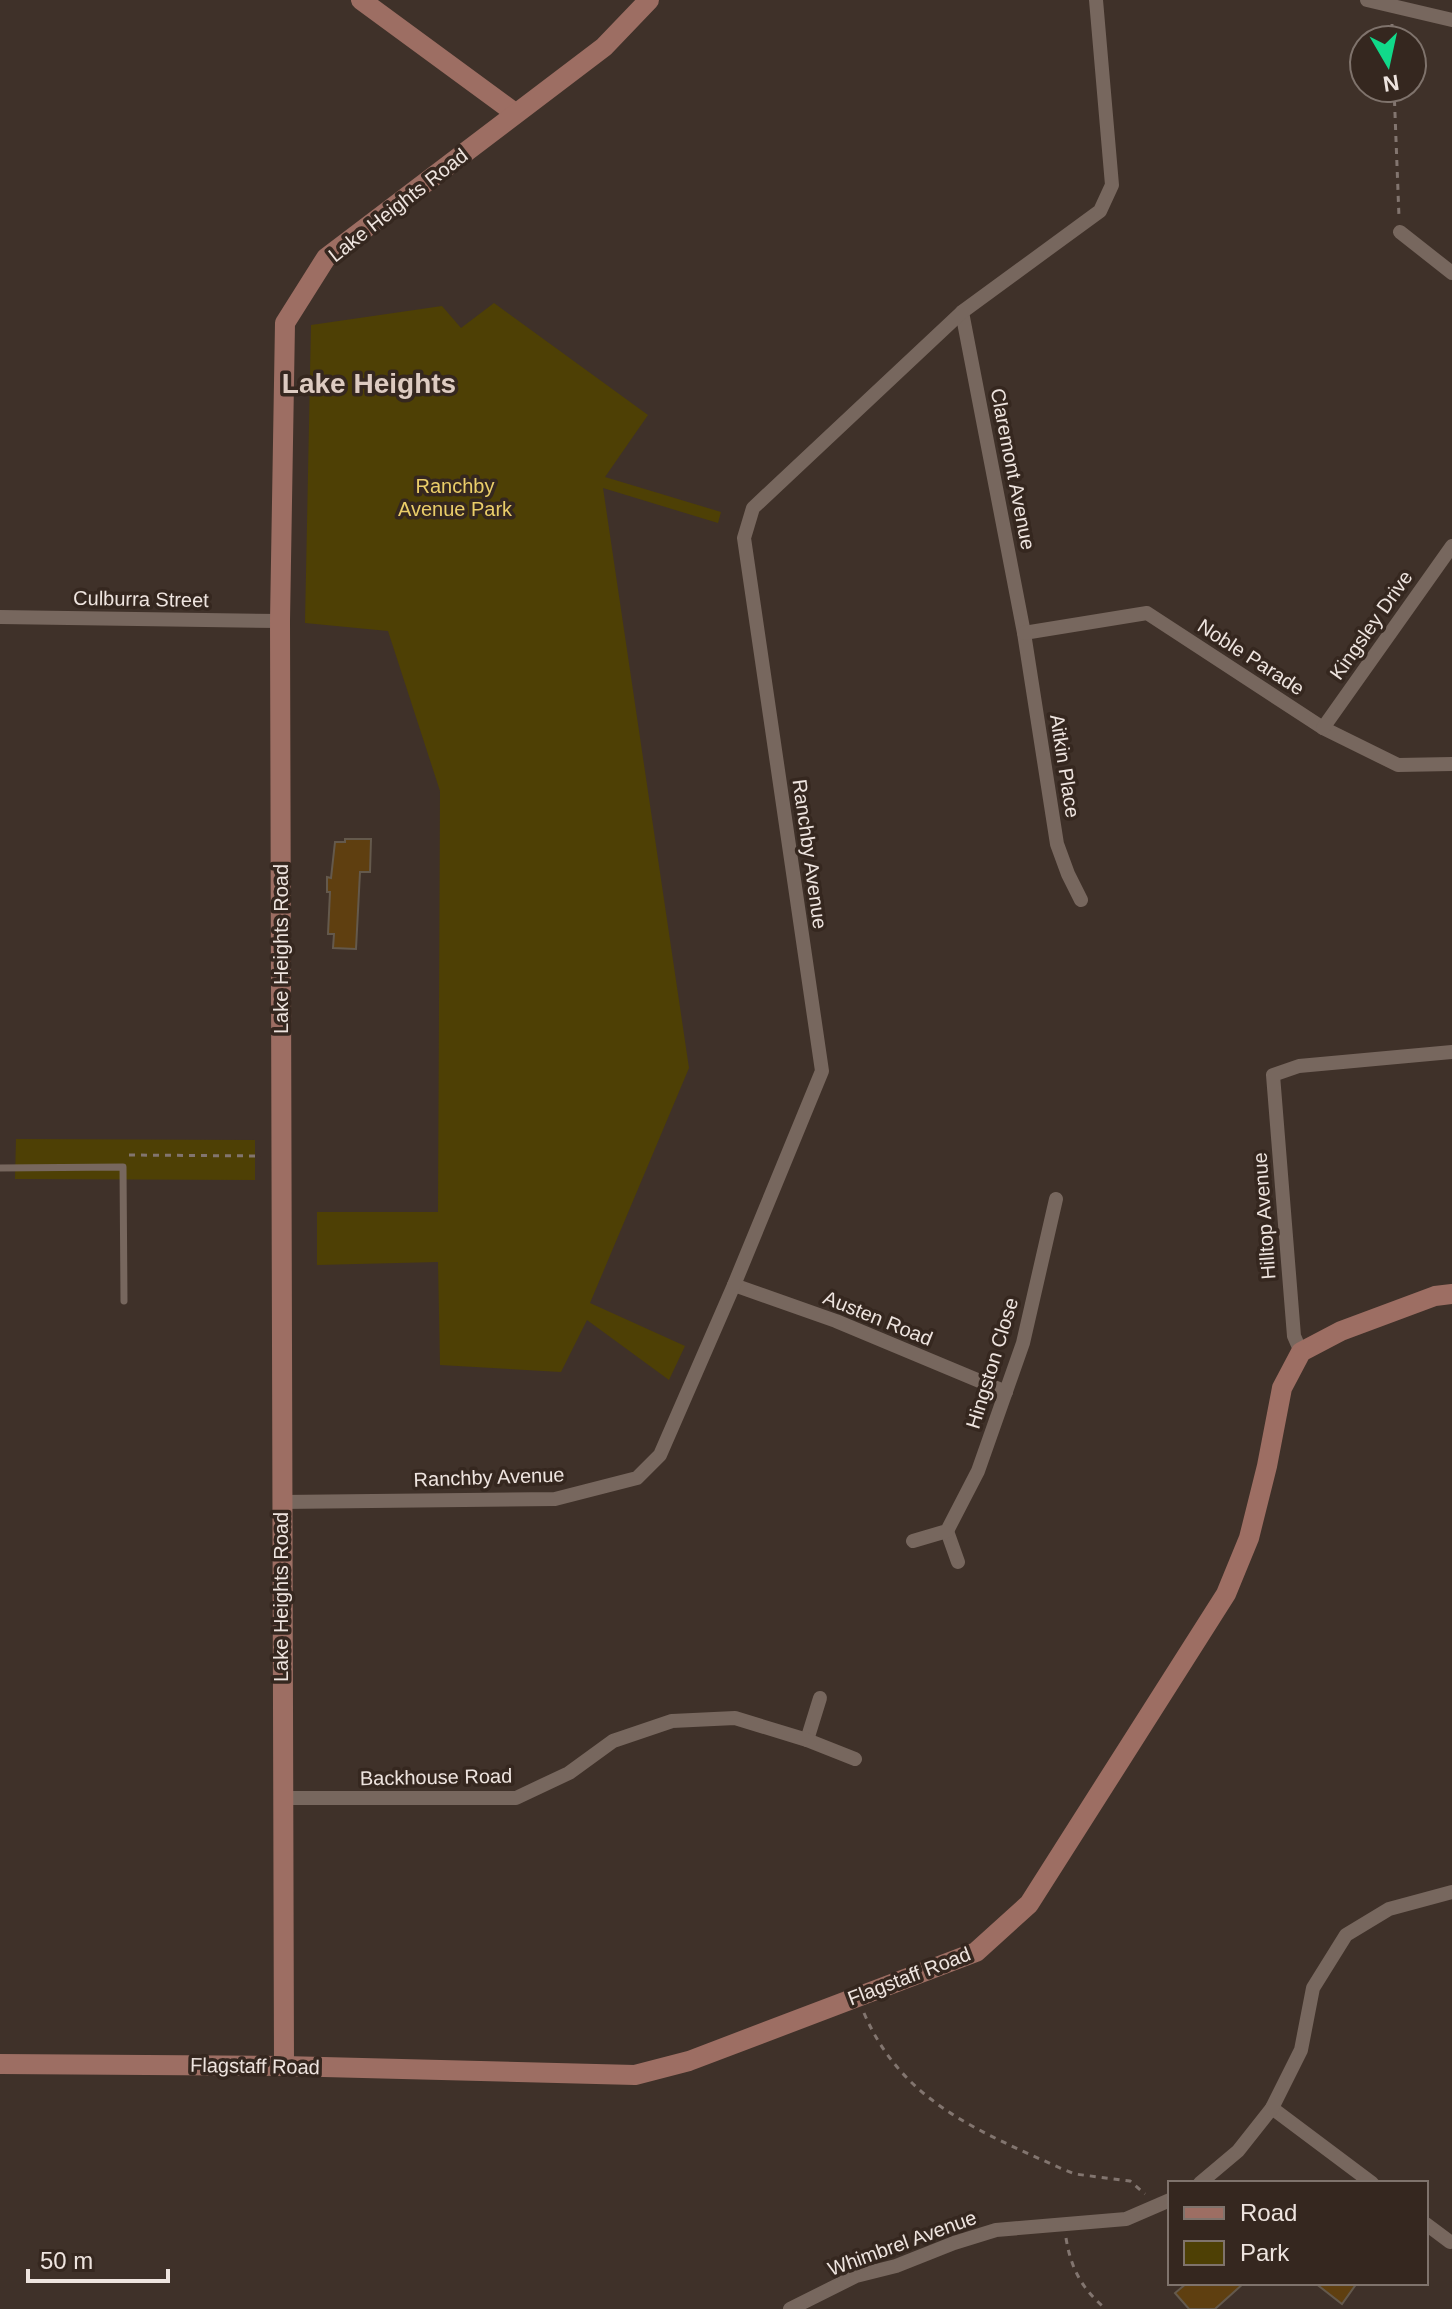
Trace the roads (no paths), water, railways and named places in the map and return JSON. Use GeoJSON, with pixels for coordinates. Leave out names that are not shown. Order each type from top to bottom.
{"type":"FeatureCollection","features":[{"type":"Feature","properties":{"kind":"main road"},"geometry":{"type":"LineString","coordinates":[[361,0],[515,113]]}},
{"type":"Feature","properties":{"kind":"main road","name":"Lake Heights Road"},"geometry":{"type":"LineString","coordinates":[[284,2066],[280,621],[285,323],[326,258],[604,47],[649,0]]}},
{"type":"Feature","properties":{"kind":"main road"},"geometry":{"type":"LineString","coordinates":[[1301,1352],[1341,1331],[1435,1296],[1452,1294]]}},
{"type":"Feature","properties":{"kind":"main road","name":"Flagstaff Road"},"geometry":{"type":"LineString","coordinates":[[0,2064],[284,2066],[635,2075],[689,2061],[976,1952],[1029,1904],[1226,1594],[1249,1538],[1282,1388],[1301,1352]]}},
{"type":"Feature","properties":{"kind":"street","name":"Ranchby Avenue"},"geometry":{"type":"LineString","coordinates":[[281,1502],[555,1499],[637,1478],[660,1455],[822,1071],[744,538],[753,508],[962,312],[1100,211],[1112,185],[1096,0]]}},
{"type":"Feature","properties":{"kind":"street"},"geometry":{"type":"LineString","coordinates":[[1367,0],[1452,20]]}},
{"type":"Feature","properties":{"kind":"street"},"geometry":{"type":"LineString","coordinates":[[1400,232],[1452,273]]}},
{"type":"Feature","properties":{"kind":"street","name":"Claremont Avenue"},"geometry":{"type":"LineString","coordinates":[[962,312],[1024,633]]}},
{"type":"Feature","properties":{"kind":"street","name":"Kingsley Drive"},"geometry":{"type":"LineString","coordinates":[[1323,728],[1452,546]]}},
{"type":"Feature","properties":{"kind":"street","name":"Noble Parade"},"geometry":{"type":"LineString","coordinates":[[1024,633],[1147,613],[1323,728],[1398,765],[1452,764]]}},
{"type":"Feature","properties":{"kind":"street","name":"Culburra Street"},"geometry":{"type":"LineString","coordinates":[[0,617],[280,621]]}},
{"type":"Feature","properties":{"kind":"street","name":"Aitkin Place"},"geometry":{"type":"LineString","coordinates":[[1024,633],[1057,844],[1081,900]]}},
{"type":"Feature","properties":{"kind":"street","name":"Hilltop Avenue"},"geometry":{"type":"LineString","coordinates":[[1301,1352],[1294,1336],[1273,1075],[1299,1066],[1452,1052]]}},
{"type":"Feature","properties":{"kind":"street","name":"Hingston Close"},"geometry":{"type":"LineString","coordinates":[[947,1531],[978,1471],[1023,1343],[1056,1199]]}},
{"type":"Feature","properties":{"kind":"street","name":"Austen Road"},"geometry":{"type":"LineString","coordinates":[[734,1285],[836,1321],[1006,1392]]}},
{"type":"Feature","properties":{"kind":"street"},"geometry":{"type":"LineString","coordinates":[[913,1541],[947,1531],[958,1562]]}},
{"type":"Feature","properties":{"kind":"street"},"geometry":{"type":"LineString","coordinates":[[807,1740],[820,1698]]}},
{"type":"Feature","properties":{"kind":"street","name":"Backhouse Road"},"geometry":{"type":"LineString","coordinates":[[282,1798],[516,1798],[569,1773],[613,1741],[672,1721],[735,1718],[807,1740],[855,1759]]}},
{"type":"Feature","properties":{"kind":"street"},"geometry":{"type":"LineString","coordinates":[[1202,2181],[1238,2151],[1272,2108],[1301,2050],[1313,1988],[1346,1935],[1389,1909],[1452,1892]]}},
{"type":"Feature","properties":{"kind":"street"},"geometry":{"type":"LineString","coordinates":[[1272,2108],[1369,2181]]}},
{"type":"Feature","properties":{"kind":"street","name":"Whimbrel Avenue"},"geometry":{"type":"LineString","coordinates":[[790,2309],[856,2276],[896,2266],[996,2230],[1126,2219],[1168,2201]]}},
{"type":"Feature","properties":{"kind":"street"},"geometry":{"type":"LineString","coordinates":[[1428,2226],[1450,2242]]}},
{"type":"Feature","properties":{"kind":"lane"},"geometry":{"type":"LineString","coordinates":[[0,1168],[123,1167],[124,1301]]}},
{"type":"Feature","properties":{"kind":"district","name":"Lake Heights"},"geometry":{"type":"Point","coordinates":[369,383]}},
{"type":"Feature","properties":{"kind":"park label","name":"Ranchby Avenue Park"},"geometry":{"type":"Point","coordinates":[455,498]}}]}
